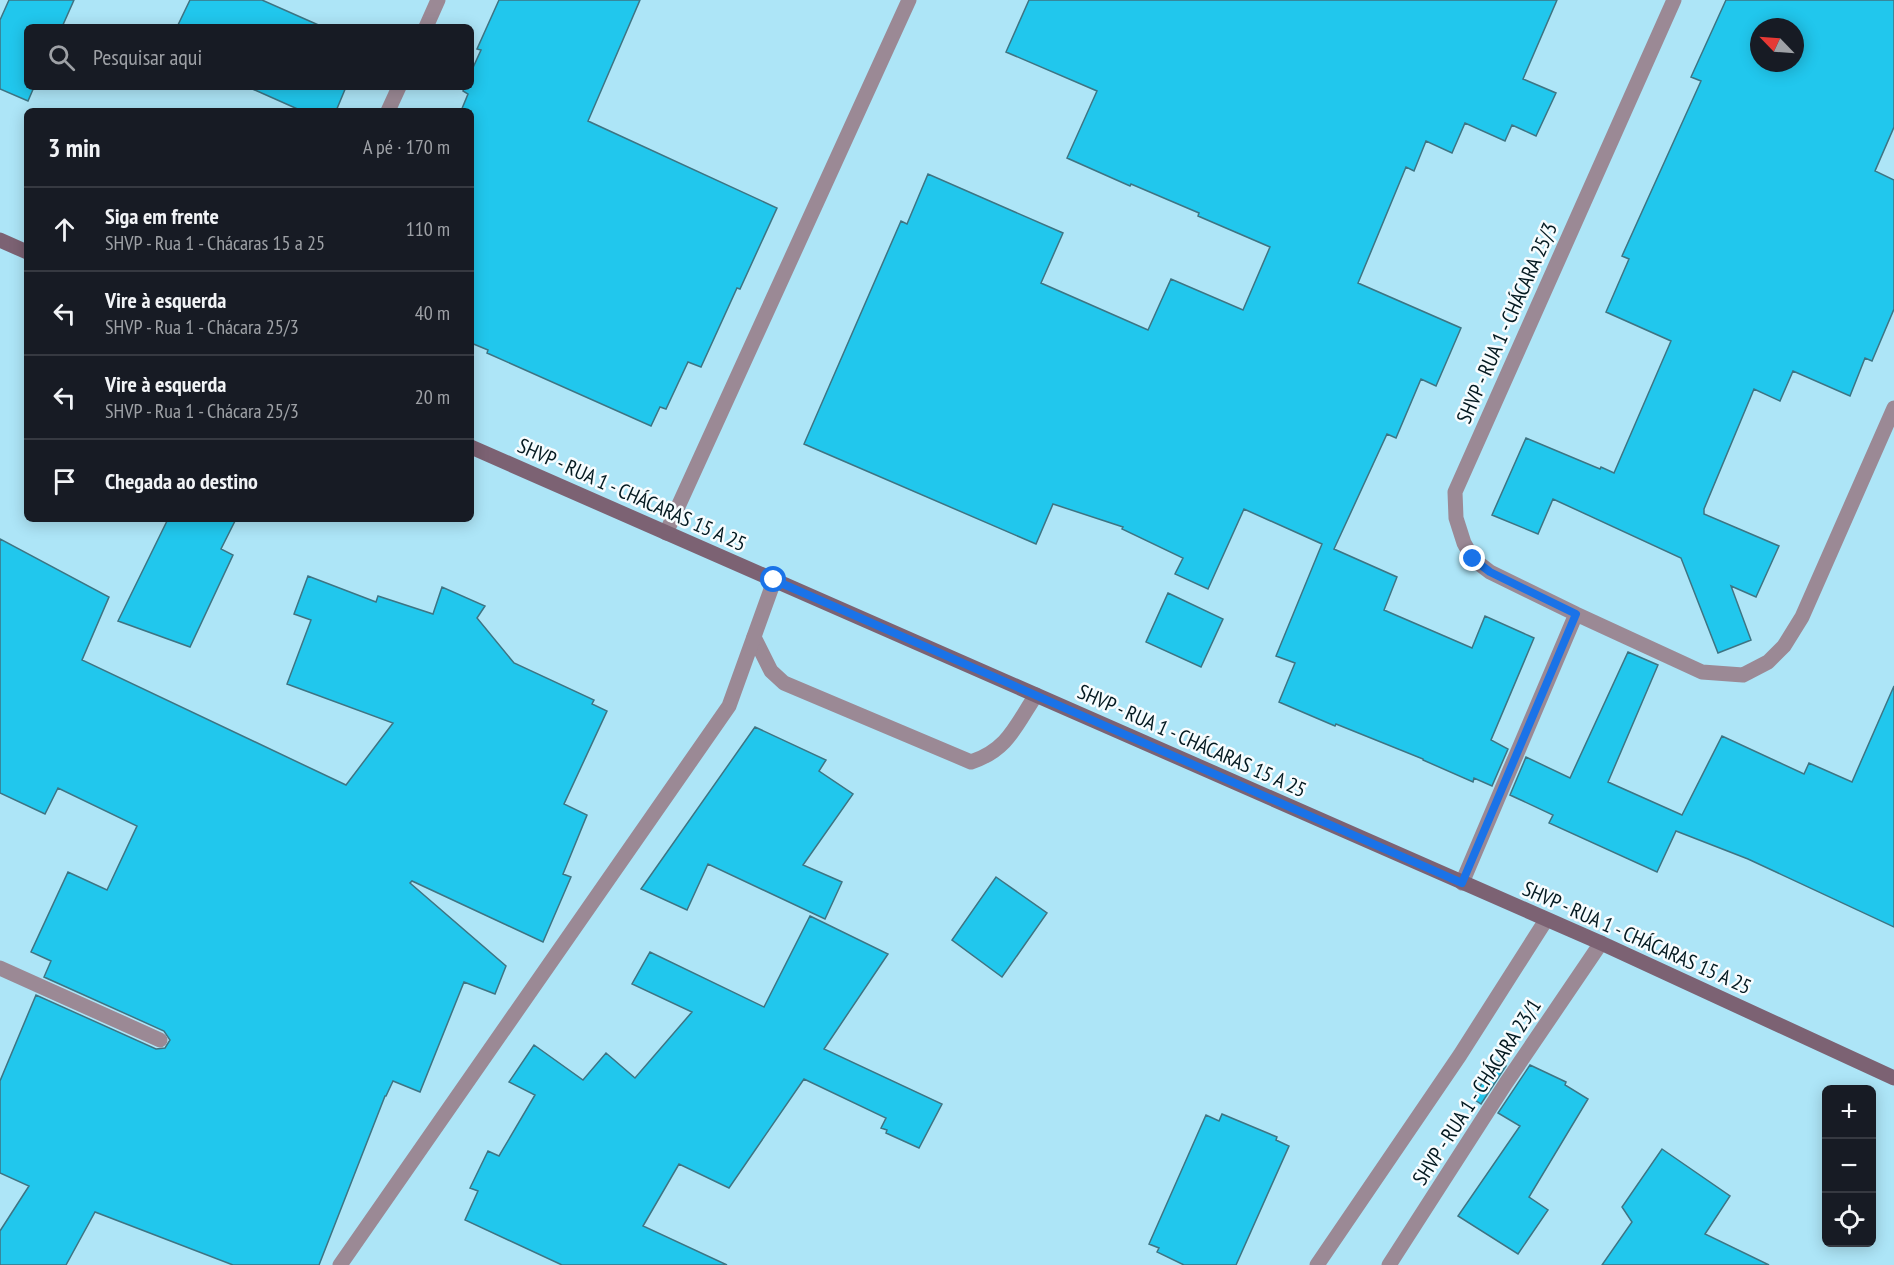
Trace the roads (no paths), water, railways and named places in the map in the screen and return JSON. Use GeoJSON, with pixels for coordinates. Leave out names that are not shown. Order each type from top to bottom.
{"type":"FeatureCollection","features":[{"type":"Feature","properties":{"kind":"street"},"geometry":{"type":"LineString","coordinates":[[427,24],[438,0]]}},
{"type":"Feature","properties":{"kind":"street"},"geometry":{"type":"LineString","coordinates":[[666,534],[909,0]]}},
{"type":"Feature","properties":{"kind":"street","name":"SHVP - RUA 1 - CHÁCARA 25/3"},"geometry":{"type":"LineString","coordinates":[[1674,0],[1455,492],[1456,518],[1464,543],[1473,559],[1490,572],[1576,614],[1702,672],[1743,675],[1768,662],[1784,646],[1802,616],[1894,408]]}},
{"type":"Feature","properties":{"kind":"street"},"geometry":{"type":"LineString","coordinates":[[389,108],[398,90]]}},
{"type":"Feature","properties":{"kind":"street"},"geometry":{"type":"LineString","coordinates":[[0,240],[24,251]]}},
{"type":"Feature","properties":{"kind":"street","name":"SHVP - RUA 1 - CHÁCARAS 15 A 25"},"geometry":{"type":"LineString","coordinates":[[474,448],[1600,943],[1894,1078]]}},
{"type":"Feature","properties":{"kind":"street"},"geometry":{"type":"LineString","coordinates":[[340,1265],[729,706],[774,580]]}},
{"type":"Feature","properties":{"kind":"street"},"geometry":{"type":"LineString","coordinates":[[1462,883],[1576,614]]}},
{"type":"Feature","properties":{"kind":"street"},"geometry":{"type":"LineString","coordinates":[[754,637],[771,671],[784,683],[971,762],[986,757],[1004,744],[1036,695]]}},
{"type":"Feature","properties":{"kind":"street"},"geometry":{"type":"LineString","coordinates":[[1317,1265],[1460,1054],[1546,920]]}},
{"type":"Feature","properties":{"kind":"street","name":"SHVP - RUA 1 - CHÁCARA 23/1"},"geometry":{"type":"LineString","coordinates":[[1389,1265],[1506,1083],[1600,943]]}},
{"type":"Feature","properties":{"kind":"street"},"geometry":{"type":"LineString","coordinates":[[0,968],[160,1040]]}}]}
